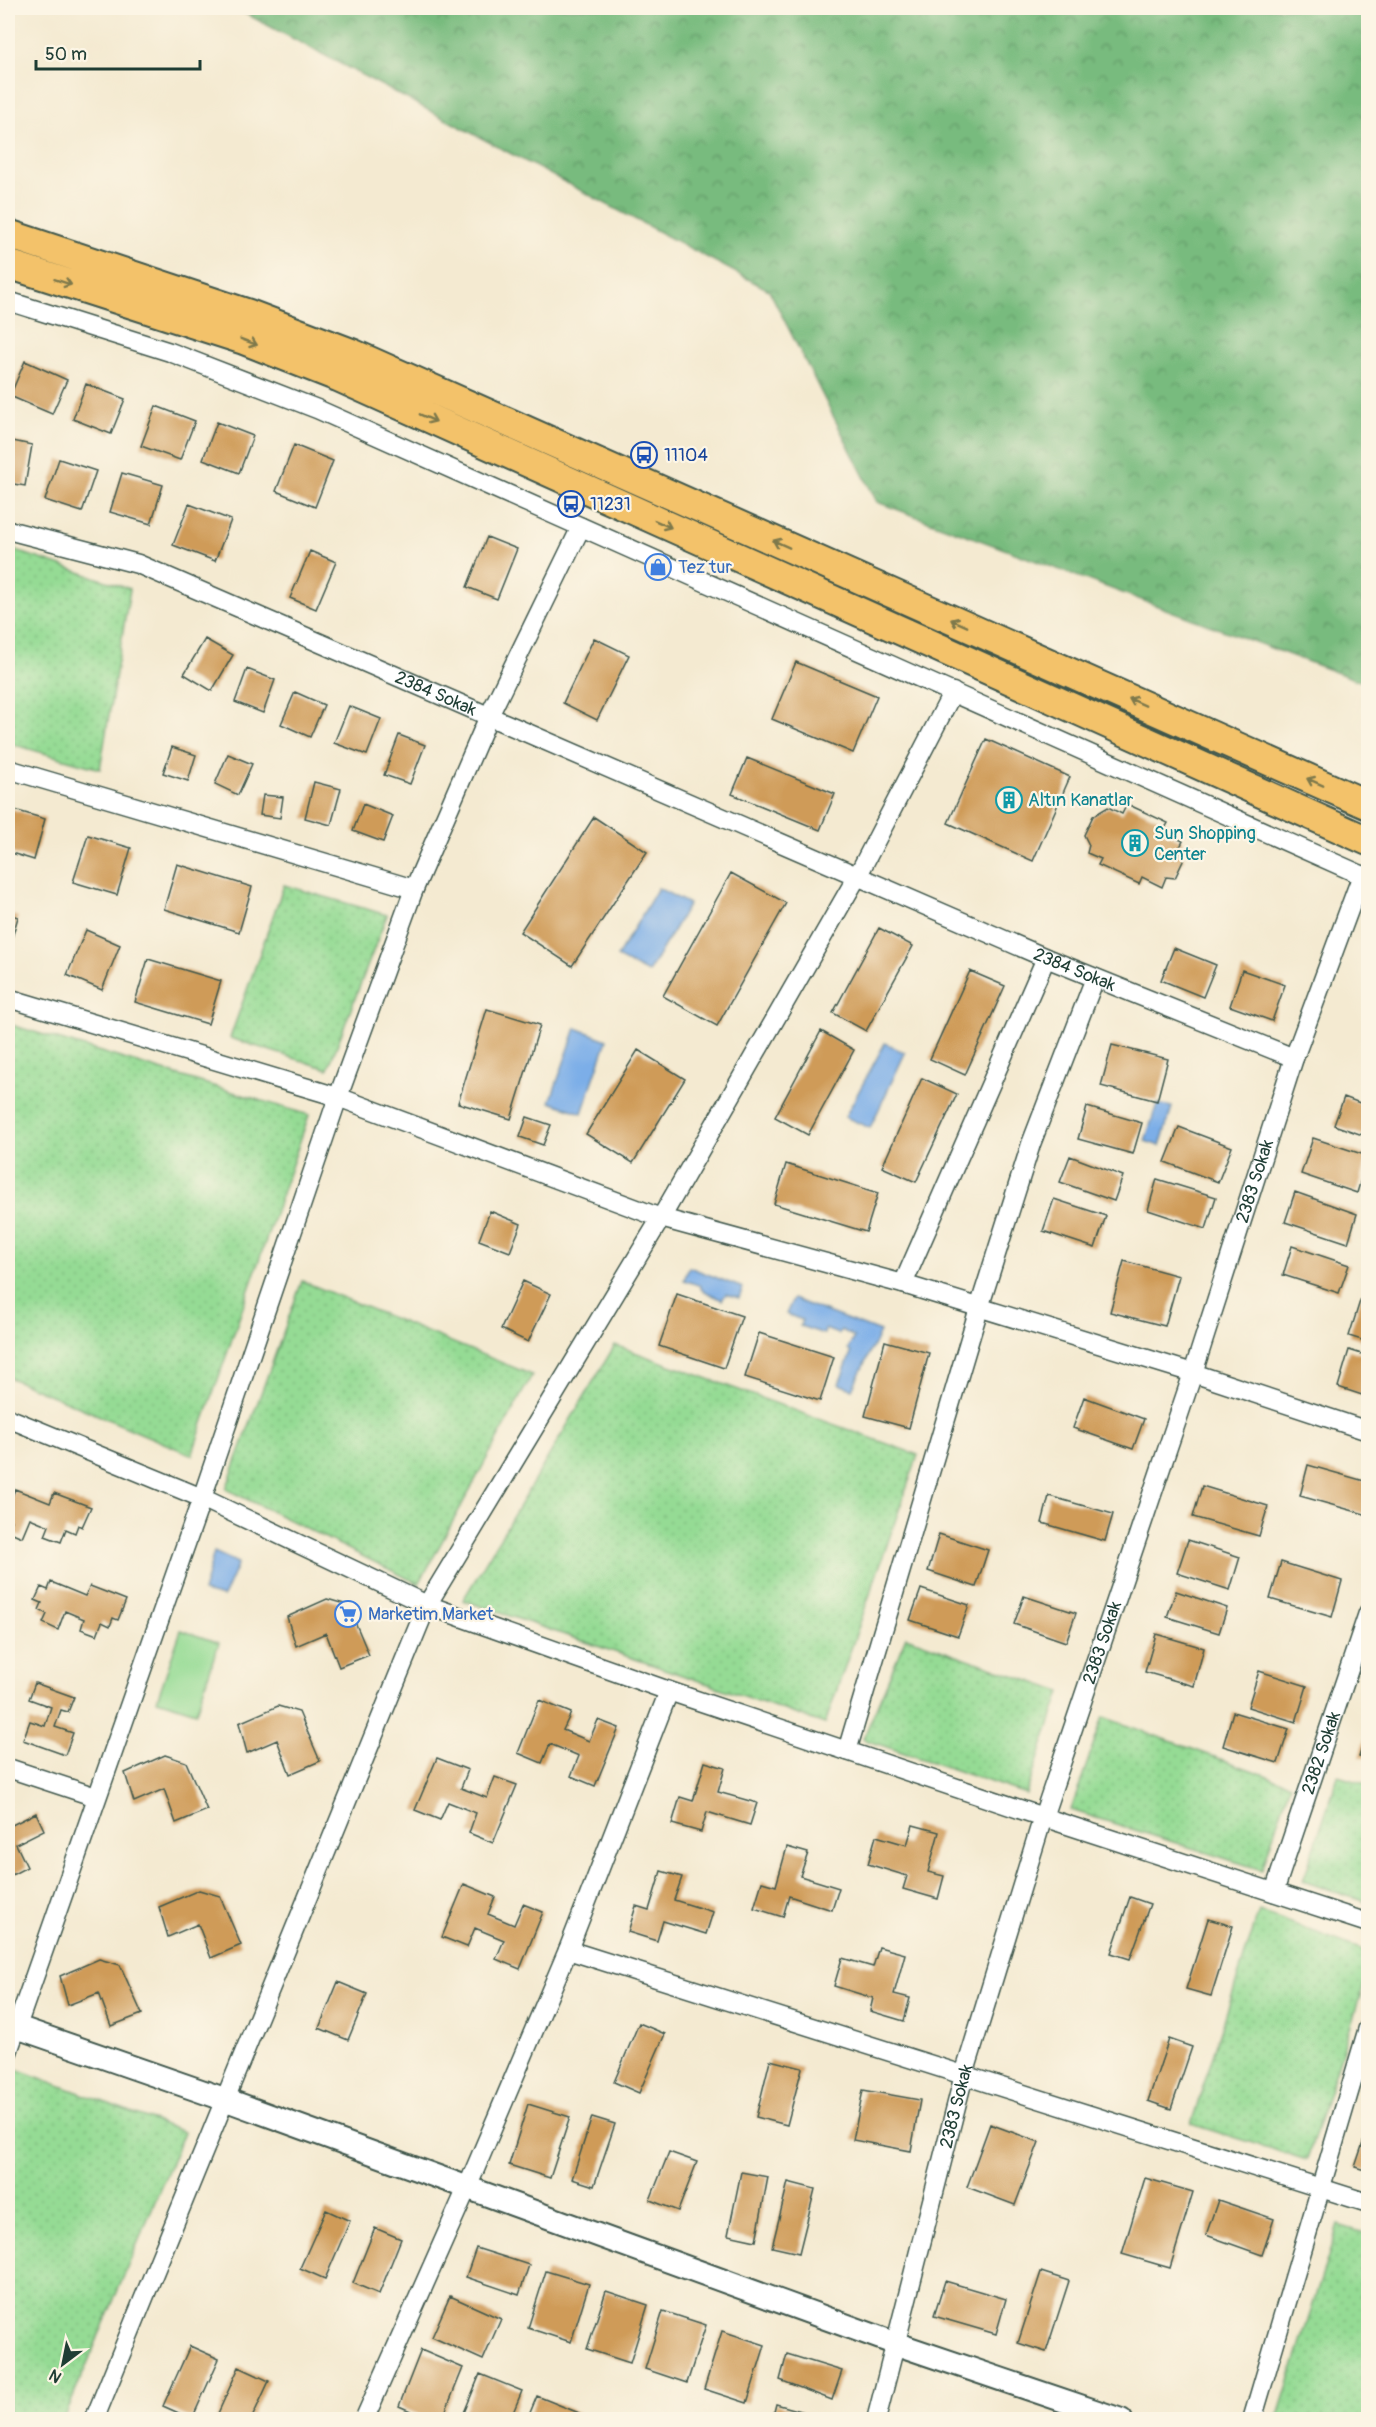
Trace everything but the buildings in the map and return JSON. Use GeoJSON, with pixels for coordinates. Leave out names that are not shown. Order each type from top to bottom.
{"type":"FeatureCollection","features":[{"type":"Feature","properties":{"kind":"main road"},"geometry":{"type":"LineString","coordinates":[[8,234],[249,314],[354,354],[1368,806]]}},
{"type":"Feature","properties":{"kind":"main road"},"geometry":{"type":"LineString","coordinates":[[8,264],[244,340],[338,377],[1368,841]]}},
{"type":"Feature","properties":{"kind":"street"},"geometry":{"type":"LineString","coordinates":[[8,301],[171,352],[317,409],[1365,876]]}},
{"type":"Feature","properties":{"kind":"street"},"geometry":{"type":"LineString","coordinates":[[8,2052],[13,2026],[202,1498],[338,1097],[414,889],[489,716],[580,527]]}},
{"type":"Feature","properties":{"kind":"street","name":"2384 Sokak"},"geometry":{"type":"LineString","coordinates":[[8,530],[138,564],[1046,958],[1294,1058]]}},
{"type":"Feature","properties":{"kind":"street"},"geometry":{"type":"LineString","coordinates":[[94,2420],[427,1605],[661,1218],[858,875],[953,692]]}},
{"type":"Feature","properties":{"kind":"street"},"geometry":{"type":"LineString","coordinates":[[8,769],[414,889]]}},
{"type":"Feature","properties":{"kind":"street","name":"2383 Sokak"},"geometry":{"type":"LineString","coordinates":[[876,2420],[964,2075],[1043,1817],[1193,1373],[1294,1058],[1365,876]]}},
{"type":"Feature","properties":{"kind":"street"},"geometry":{"type":"LineString","coordinates":[[903,1284],[1046,958]]}},
{"type":"Feature","properties":{"kind":"street"},"geometry":{"type":"LineString","coordinates":[[847,1751],[979,1308],[1031,1144],[1095,978]]}},
{"type":"Feature","properties":{"kind":"street"},"geometry":{"type":"LineString","coordinates":[[8,998],[338,1097],[661,1218],[903,1284],[1193,1373],[1368,1431]]}},
{"type":"Feature","properties":{"kind":"street"},"geometry":{"type":"LineString","coordinates":[[8,1419],[202,1498],[427,1605],[669,1691],[1368,1923]]}},
{"type":"Feature","properties":{"kind":"street","name":"2382 Sokak"},"geometry":{"type":"LineString","coordinates":[[1274,1892],[1368,1613]]}},
{"type":"Feature","properties":{"kind":"street"},"geometry":{"type":"LineString","coordinates":[[363,2420],[467,2188],[568,1950],[669,1691]]}},
{"type":"Feature","properties":{"kind":"street"},"geometry":{"type":"LineString","coordinates":[[8,1768],[96,1797]]}},
{"type":"Feature","properties":{"kind":"street"},"geometry":{"type":"LineString","coordinates":[[568,1950],[1368,2202]]}},
{"type":"Feature","properties":{"kind":"street"},"geometry":{"type":"LineString","coordinates":[[13,2026],[224,2099],[897,2343],[1121,2420]]}},
{"type":"Feature","properties":{"kind":"street"},"geometry":{"type":"LineString","coordinates":[[1252,2420],[1368,2028]]}},
{"type":"Feature","properties":{"kind":"green space"},"geometry":{"type":"Polygon","coordinates":[[[235,8],[1368,8],[1368,684],[877,502],[769,290],[235,8]]]}},
{"type":"Feature","properties":{"kind":"green space"},"geometry":{"type":"Polygon","coordinates":[[[8,548],[130,589],[100,769],[8,743],[8,548]]]}},
{"type":"Feature","properties":{"kind":"green space"},"geometry":{"type":"Polygon","coordinates":[[[284,885],[387,915],[328,1069],[230,1038],[284,885]]]}},
{"type":"Feature","properties":{"kind":"green space"},"geometry":{"type":"Polygon","coordinates":[[[8,1024],[309,1115],[192,1455],[8,1377],[8,1024]]]}},
{"type":"Feature","properties":{"kind":"green space"},"geometry":{"type":"Polygon","coordinates":[[[302,1281],[532,1375],[419,1584],[226,1489],[302,1281]]]}},
{"type":"Feature","properties":{"kind":"green space"},"geometry":{"type":"Polygon","coordinates":[[[615,1345],[918,1455],[825,1724],[463,1600],[615,1345]]]}},
{"type":"Feature","properties":{"kind":"green space"},"geometry":{"type":"Polygon","coordinates":[[[181,1630],[219,1643],[196,1712],[157,1700],[181,1630]]]}},
{"type":"Feature","properties":{"kind":"green space"},"geometry":{"type":"Polygon","coordinates":[[[906,1637],[1061,1692],[1026,1794],[863,1739],[906,1637]]]}},
{"type":"Feature","properties":{"kind":"green space"},"geometry":{"type":"Polygon","coordinates":[[[1103,1717],[1290,1784],[1262,1870],[1071,1810],[1103,1717]]]}},
{"type":"Feature","properties":{"kind":"green space"},"geometry":{"type":"Polygon","coordinates":[[[1338,1776],[1368,1785],[1368,1903],[1303,1881],[1338,1776]]]}},
{"type":"Feature","properties":{"kind":"green space"},"geometry":{"type":"Polygon","coordinates":[[[1259,1911],[1368,1952],[1368,1972],[1307,2160],[1191,2124],[1259,1911]]]}},
{"type":"Feature","properties":{"kind":"green space"},"geometry":{"type":"Polygon","coordinates":[[[8,2066],[184,2132],[64,2419],[8,2419],[8,2066]]]}},
{"type":"Feature","properties":{"kind":"green space"},"geometry":{"type":"Polygon","coordinates":[[[1338,2225],[1368,2234],[1368,2419],[1277,2419],[1338,2225]]]}},
{"type":"Feature","properties":{"kind":"water"},"geometry":{"type":"Polygon","coordinates":[[[658,888],[689,904],[648,973],[617,957],[658,888]]]}},
{"type":"Feature","properties":{"kind":"water"},"geometry":{"type":"Polygon","coordinates":[[[576,1028],[607,1040],[582,1113],[550,1102],[576,1028]]]}},
{"type":"Feature","properties":{"kind":"water"},"geometry":{"type":"Polygon","coordinates":[[[885,1043],[905,1053],[870,1128],[845,1117],[885,1043]]]}},
{"type":"Feature","properties":{"kind":"water"},"geometry":{"type":"Polygon","coordinates":[[[1157,1104],[1172,1107],[1160,1146],[1145,1141],[1157,1104]]]}},
{"type":"Feature","properties":{"kind":"water"},"geometry":{"type":"Polygon","coordinates":[[[689,1267],[743,1288],[739,1298],[726,1294],[722,1300],[701,1289],[701,1286],[684,1280],[689,1267]]]}},
{"type":"Feature","properties":{"kind":"water"},"geometry":{"type":"Polygon","coordinates":[[[793,1299],[880,1332],[852,1389],[839,1384],[851,1353],[848,1349],[854,1337],[842,1330],[838,1334],[825,1329],[824,1334],[800,1326],[802,1320],[786,1314],[793,1299]]]}},
{"type":"Feature","properties":{"kind":"water"},"geometry":{"type":"Polygon","coordinates":[[[214,1552],[238,1563],[223,1597],[203,1592],[214,1552]]]}},
{"type":"Feature","properties":{"kind":"place","name":"11104"},"geometry":{"type":"Point","coordinates":[644,455]}},
{"type":"Feature","properties":{"kind":"place","name":"11231"},"geometry":{"type":"Point","coordinates":[571,504]}},
{"type":"Feature","properties":{"kind":"place","name":"Tez tur"},"geometry":{"type":"Point","coordinates":[658,567]}},
{"type":"Feature","properties":{"kind":"place","name":"Altın Kanatlar"},"geometry":{"type":"Point","coordinates":[1009,800]}},
{"type":"Feature","properties":{"kind":"place","name":"Sun Shopping Center"},"geometry":{"type":"Point","coordinates":[1135,843]}},
{"type":"Feature","properties":{"kind":"place","name":"Marketim Market"},"geometry":{"type":"Point","coordinates":[348,1614]}}]}
